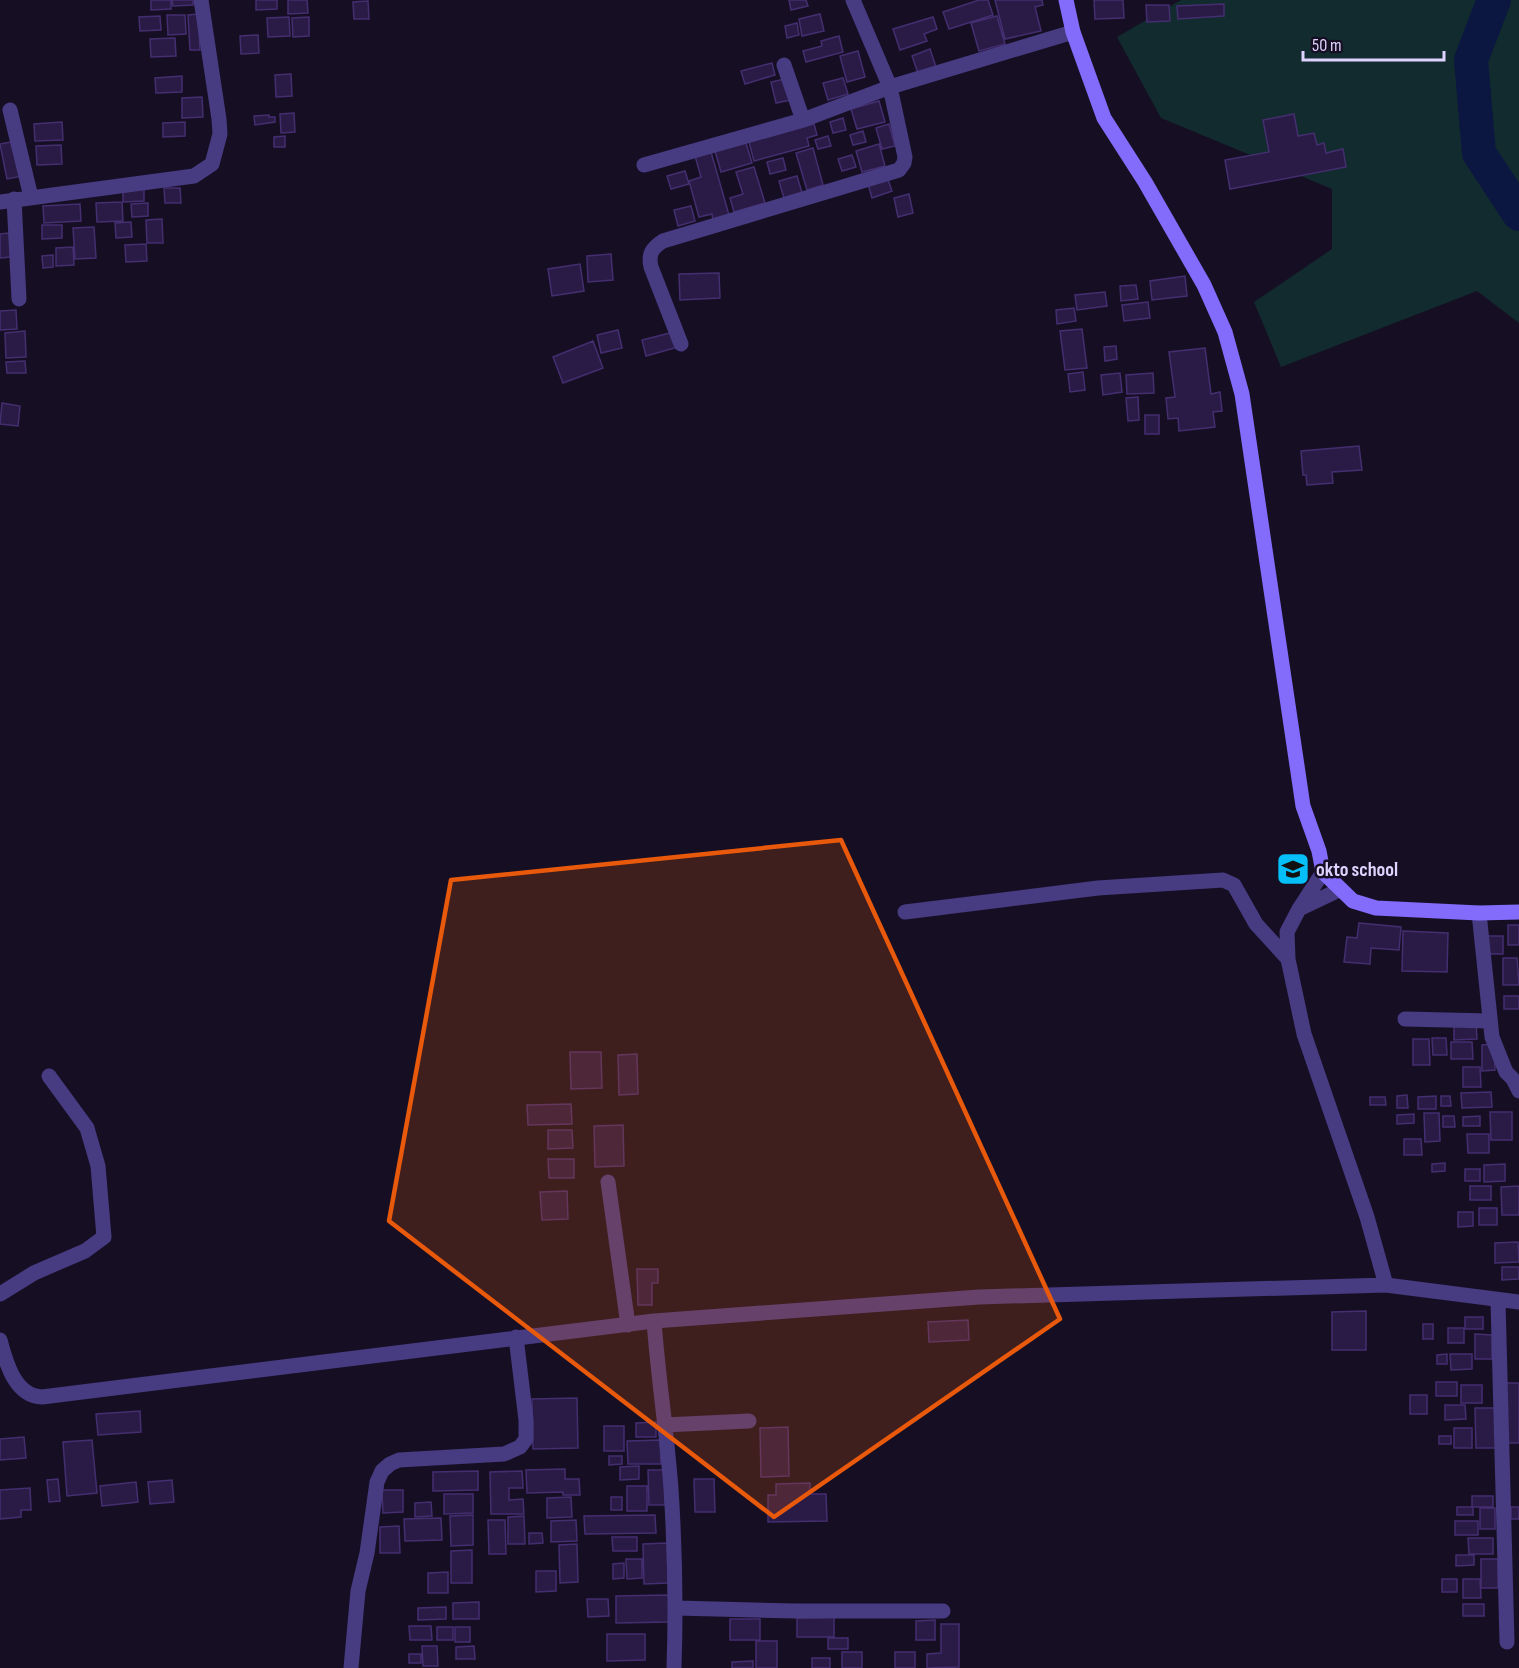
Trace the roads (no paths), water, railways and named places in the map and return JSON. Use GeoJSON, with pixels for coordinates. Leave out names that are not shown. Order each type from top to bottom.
{"type":"FeatureCollection","features":[{"type":"Feature","properties":{"kind":"main road"},"geometry":{"type":"LineString","coordinates":[[1066,0],[1073,32],[1104,118],[1145,182],[1204,285],[1226,332],[1242,394],[1303,806],[1319,851],[1323,872],[1339,890],[1353,901],[1376,908],[1479,913],[1519,912]]}},
{"type":"Feature","properties":{"kind":"street"},"geometry":{"type":"LineString","coordinates":[[19,299],[7,201],[194,176],[212,164],[220,134],[219,119],[201,0]]}},
{"type":"Feature","properties":{"kind":"street"},"geometry":{"type":"LineString","coordinates":[[681,344],[651,267],[650,255],[654,247],[663,241],[899,170],[904,163],[905,157],[890,87],[853,0]]}},
{"type":"Feature","properties":{"kind":"street"},"geometry":{"type":"LineString","coordinates":[[644,165],[803,120],[890,87],[1073,32]]}},
{"type":"Feature","properties":{"kind":"street"},"geometry":{"type":"LineString","coordinates":[[784,65],[803,120]]}},
{"type":"Feature","properties":{"kind":"street"},"geometry":{"type":"LineString","coordinates":[[10,110],[31,197]]}},
{"type":"Feature","properties":{"kind":"street"},"geometry":{"type":"LineString","coordinates":[[1323,872],[1287,932],[1288,959],[1304,1034],[1365,1208],[1386,1285]]}},
{"type":"Feature","properties":{"kind":"street"},"geometry":{"type":"LineString","coordinates":[[904,912],[1098,888],[1223,880],[1234,885],[1256,924],[1288,959]]}},
{"type":"Feature","properties":{"kind":"street"},"geometry":{"type":"LineString","coordinates":[[1299,909],[1339,890]]}},
{"type":"Feature","properties":{"kind":"street"},"geometry":{"type":"LineString","coordinates":[[1479,913],[1492,1037],[1506,1072],[1519,1091]]}},
{"type":"Feature","properties":{"kind":"street"},"geometry":{"type":"LineString","coordinates":[[1405,1019],[1489,1021]]}},
{"type":"Feature","properties":{"kind":"street"},"geometry":{"type":"LineString","coordinates":[[0,1294],[34,1273],[85,1251],[104,1237],[98,1166],[87,1128],[49,1076]]}},
{"type":"Feature","properties":{"kind":"street"},"geometry":{"type":"LineString","coordinates":[[608,1182],[628,1325]]}},
{"type":"Feature","properties":{"kind":"street"},"geometry":{"type":"LineString","coordinates":[[0,1340],[5,1360],[23,1390],[33,1397],[42,1397],[654,1321],[979,1297],[1386,1285],[1519,1302]]}},
{"type":"Feature","properties":{"kind":"street"},"geometry":{"type":"LineString","coordinates":[[1498,1301],[1507,1642]]}},
{"type":"Feature","properties":{"kind":"street"},"geometry":{"type":"LineString","coordinates":[[654,1321],[671,1489],[676,1608],[674,1668]]}},
{"type":"Feature","properties":{"kind":"street"},"geometry":{"type":"LineString","coordinates":[[351,1668],[358,1591],[367,1553],[377,1482],[382,1471],[399,1460],[504,1454],[520,1447],[526,1439],[526,1420],[516,1337]]}},
{"type":"Feature","properties":{"kind":"street"},"geometry":{"type":"LineString","coordinates":[[664,1425],[749,1421]]}},
{"type":"Feature","properties":{"kind":"street"},"geometry":{"type":"LineString","coordinates":[[676,1608],[943,1611]]}},
{"type":"Feature","properties":{"kind":"waterway"},"geometry":{"type":"LineString","coordinates":[[1494,0],[1471,60],[1479,153],[1519,214]]}},
{"type":"Feature","properties":{"kind":"place","name":"okto school"},"geometry":{"type":"Point","coordinates":[1293,869]}}]}
